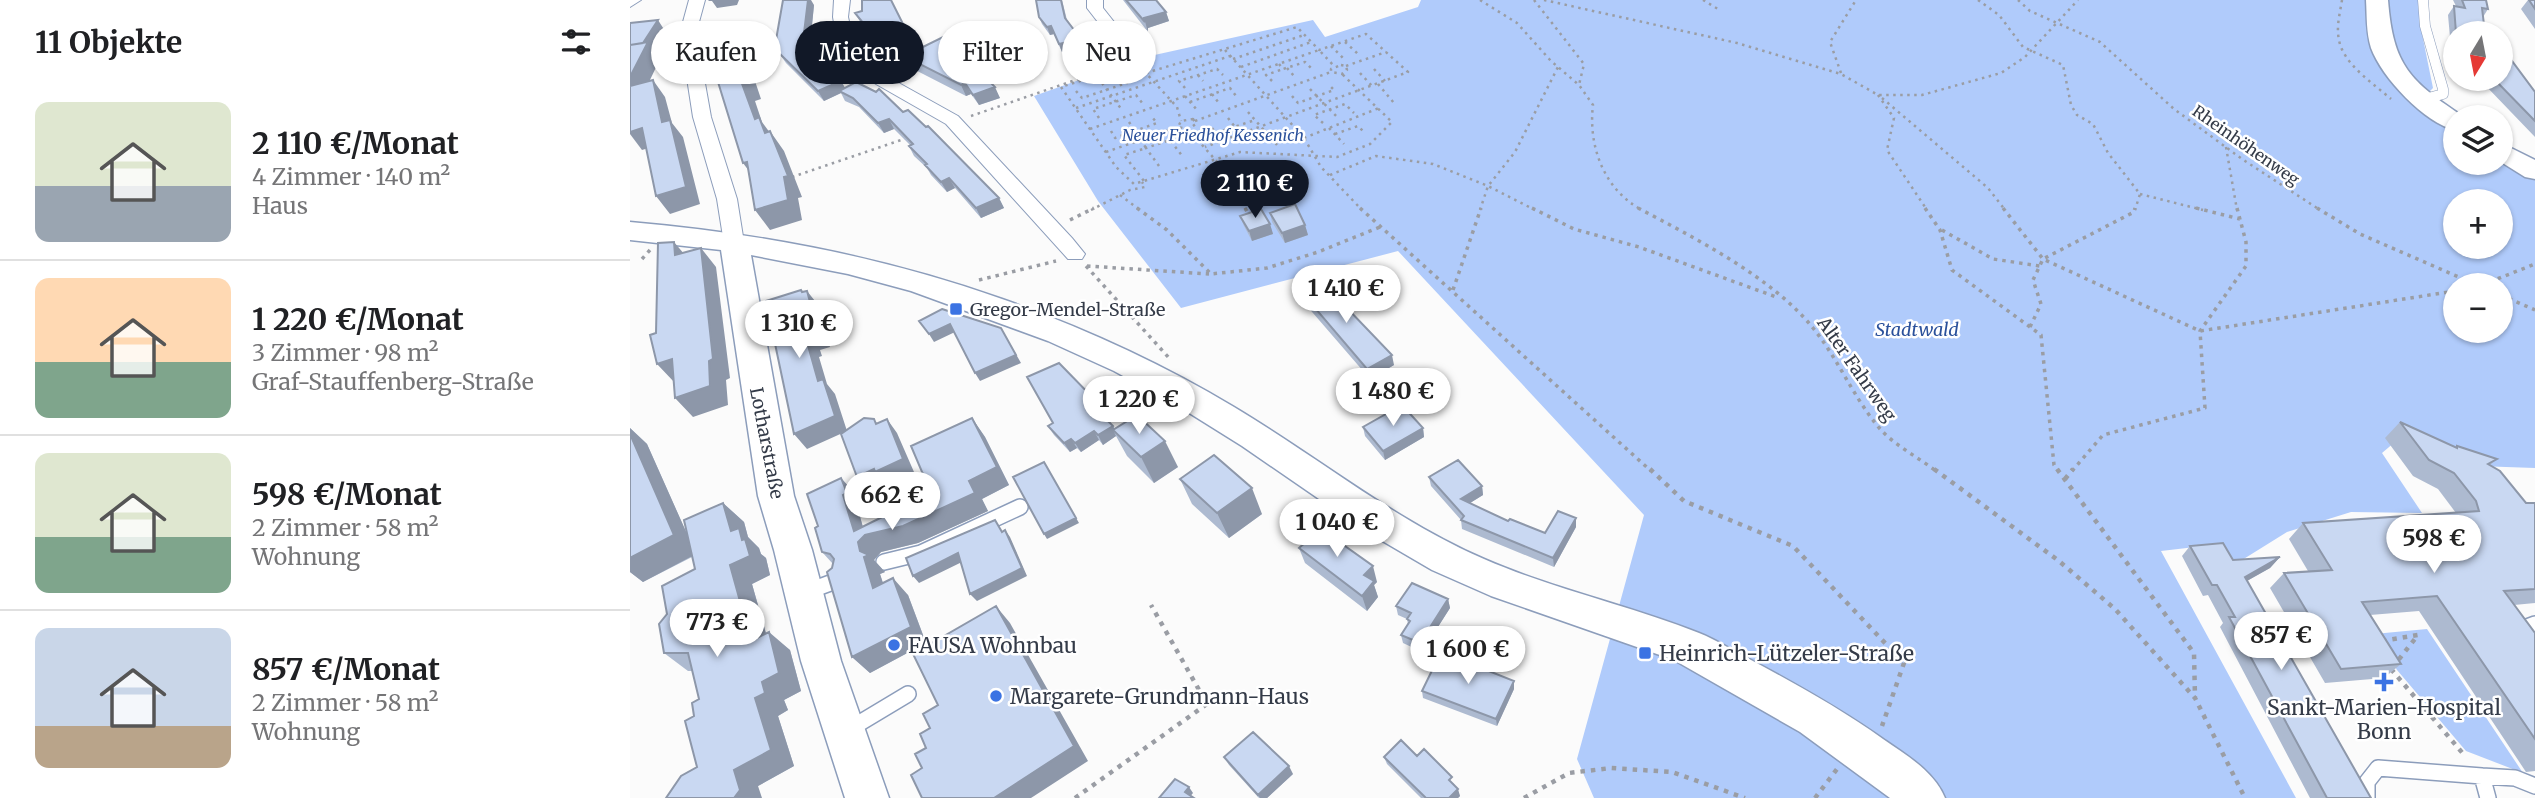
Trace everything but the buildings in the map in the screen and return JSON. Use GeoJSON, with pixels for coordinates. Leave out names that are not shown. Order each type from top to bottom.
{"type":"FeatureCollection","features":[{"type":"Feature","properties":{"kind":"street","name":"Lotharstraße"},"geometry":{"type":"LineString","coordinates":[[697,0],[688,33],[702,117],[727,200],[776,496],[793,550],[802,593],[867,798]]}},
{"type":"Feature","properties":{"kind":"street"},"geometry":{"type":"LineString","coordinates":[[842,0],[839,17],[846,41],[862,64],[880,78],[932,105],[954,122],[1054,228],[1080,260]]}},
{"type":"Feature","properties":{"kind":"street"},"geometry":{"type":"LineString","coordinates":[[1096,0],[1095,8],[1105,21]]}},
{"type":"Feature","properties":{"kind":"street"},"geometry":{"type":"LineString","coordinates":[[2377,0],[2383,48],[2394,68],[2443,113]]}},
{"type":"Feature","properties":{"kind":"street"},"geometry":{"type":"LineString","coordinates":[[2513,158],[2535,172]]}},
{"type":"Feature","properties":{"kind":"street"},"geometry":{"type":"LineString","coordinates":[[630,231],[734,243],[814,258],[931,286],[995,307],[1091,346],[1191,397],[1412,541],[1485,577],[1689,648],[1827,726],[1903,791]]}},
{"type":"Feature","properties":{"kind":"street"},"geometry":{"type":"LineString","coordinates":[[741,295],[763,271],[780,264],[814,258]]}},
{"type":"Feature","properties":{"kind":"lane"},"geometry":{"type":"LineString","coordinates":[[2423,0],[2425,26],[2443,89],[2443,93],[2425,99]]}},
{"type":"Feature","properties":{"kind":"lane"},"geometry":{"type":"LineString","coordinates":[[884,562],[921,553],[1020,507]]}},
{"type":"Feature","properties":{"kind":"lane"},"geometry":{"type":"LineString","coordinates":[[802,593],[841,579]]}},
{"type":"Feature","properties":{"kind":"lane"},"geometry":{"type":"LineString","coordinates":[[2535,624],[2527,627],[2523,634],[2528,651],[2535,660]]}},
{"type":"Feature","properties":{"kind":"lane"},"geometry":{"type":"LineString","coordinates":[[845,732],[908,694]]}},
{"type":"Feature","properties":{"kind":"lane"},"geometry":{"type":"LineString","coordinates":[[2367,798],[2367,782],[2378,768],[2515,778],[2535,786]]}},
{"type":"Feature","properties":{"kind":"lane"},"geometry":{"type":"LineString","coordinates":[[2482,776],[2488,798]]}},
{"type":"Feature","properties":{"kind":"path","name":"Alter Fahrweg"},"geometry":{"type":"LineString","coordinates":[[1480,0],[1517,23],[1558,67],[1579,85],[1593,105],[1590,129],[1600,166],[1627,202],[1701,241],[1788,301],[1814,329],[1855,396],[1882,432],[2059,561],[2115,609],[2196,698],[2245,798]]}},
{"type":"Feature","properties":{"kind":"path"},"geometry":{"type":"LineString","coordinates":[[1534,0],[1584,64],[1579,85]]}},
{"type":"Feature","properties":{"kind":"path"},"geometry":{"type":"LineString","coordinates":[[1544,0],[1737,43],[1841,74],[1878,95],[1988,188],[2043,259],[2200,331],[2340,312],[2443,292]]}},
{"type":"Feature","properties":{"kind":"path"},"geometry":{"type":"LineString","coordinates":[[1703,0],[1718,9]]}},
{"type":"Feature","properties":{"kind":"path"},"geometry":{"type":"LineString","coordinates":[[1841,74],[1830,42],[1856,0]]}},
{"type":"Feature","properties":{"kind":"path"},"geometry":{"type":"LineString","coordinates":[[1978,0],[1999,15],[2023,47],[2063,65],[2071,105],[2077,115],[2093,124],[2108,153],[2140,194],[2240,219]]}},
{"type":"Feature","properties":{"kind":"path","name":"Rheinhöhenweg"},"geometry":{"type":"LineString","coordinates":[[2018,0],[2030,11],[2100,42],[2174,109],[2226,147],[2360,234],[2452,273]]}},
{"type":"Feature","properties":{"kind":"path"},"geometry":{"type":"LineString","coordinates":[[1878,95],[1923,95],[2001,73],[2031,51],[2078,0]]}},
{"type":"Feature","properties":{"kind":"path"},"geometry":{"type":"LineString","coordinates":[[1156,70],[1297,27],[1334,66],[1346,66],[1386,52]]}},
{"type":"Feature","properties":{"kind":"path"},"geometry":{"type":"LineString","coordinates":[[1281,32],[1289,40]]}},
{"type":"Feature","properties":{"kind":"path"},"geometry":{"type":"LineString","coordinates":[[1090,129],[1366,34],[1408,72],[1205,147]]}},
{"type":"Feature","properties":{"kind":"path"},"geometry":{"type":"LineString","coordinates":[[1156,81],[1304,35]]}},
{"type":"Feature","properties":{"kind":"path"},"geometry":{"type":"LineString","coordinates":[[1240,67],[1311,42]]}},
{"type":"Feature","properties":{"kind":"path"},"geometry":{"type":"LineString","coordinates":[[1345,42],[1358,54]]}},
{"type":"Feature","properties":{"kind":"path"},"geometry":{"type":"LineString","coordinates":[[1331,46],[1343,58]]}},
{"type":"Feature","properties":{"kind":"path"},"geometry":{"type":"LineString","coordinates":[[1224,50],[1304,138],[1319,158],[1321,167],[1380,227],[1684,501],[1793,546],[1904,663],[1886,717],[1877,735]]}},
{"type":"Feature","properties":{"kind":"path"},"geometry":{"type":"LineString","coordinates":[[1272,81],[1266,75],[1305,62],[1312,69]]}},
{"type":"Feature","properties":{"kind":"path"},"geometry":{"type":"LineString","coordinates":[[1279,64],[1294,76]]}},
{"type":"Feature","properties":{"kind":"path"},"geometry":{"type":"LineString","coordinates":[[1202,65],[1207,72]]}},
{"type":"Feature","properties":{"kind":"path"},"geometry":{"type":"LineString","coordinates":[[1331,72],[1334,66]]}},
{"type":"Feature","properties":{"kind":"path"},"geometry":{"type":"LineString","coordinates":[[1342,74],[1347,70],[1346,66]]}},
{"type":"Feature","properties":{"kind":"path"},"geometry":{"type":"LineString","coordinates":[[1453,290],[1488,186],[1516,152],[1558,67]]}},
{"type":"Feature","properties":{"kind":"path"},"geometry":{"type":"LineString","coordinates":[[1185,88],[1179,81],[1217,69],[1223,75]]}},
{"type":"Feature","properties":{"kind":"path"},"geometry":{"type":"LineString","coordinates":[[1374,69],[1385,81]]}},
{"type":"Feature","properties":{"kind":"path"},"geometry":{"type":"LineString","coordinates":[[1070,84],[1061,87],[1116,167],[1134,184],[1240,152],[1319,158],[1355,151],[1380,137],[1392,122],[1342,74],[1331,72],[1195,121],[1181,121]]}},
{"type":"Feature","properties":{"kind":"path"},"geometry":{"type":"LineString","coordinates":[[1360,74],[1372,86]]}},
{"type":"Feature","properties":{"kind":"path"},"geometry":{"type":"LineString","coordinates":[[1198,75],[1203,81]]}},
{"type":"Feature","properties":{"kind":"path"},"geometry":{"type":"LineString","coordinates":[[954,122],[1067,84]]}},
{"type":"Feature","properties":{"kind":"path"},"geometry":{"type":"LineString","coordinates":[[1103,84],[1122,110]]}},
{"type":"Feature","properties":{"kind":"path"},"geometry":{"type":"LineString","coordinates":[[1076,91],[1082,98],[1124,84]]}},
{"type":"Feature","properties":{"kind":"path"},"geometry":{"type":"LineString","coordinates":[[1076,108],[1148,84]]}},
{"type":"Feature","properties":{"kind":"path"},"geometry":{"type":"LineString","coordinates":[[1156,84],[1180,114],[1178,127]]}},
{"type":"Feature","properties":{"kind":"path"},"geometry":{"type":"LineString","coordinates":[[1292,96],[1298,103],[1334,90],[1328,84]]}},
{"type":"Feature","properties":{"kind":"path"},"geometry":{"type":"LineString","coordinates":[[1378,84],[1394,103]]}},
{"type":"Feature","properties":{"kind":"path"},"geometry":{"type":"LineString","coordinates":[[1190,102],[1230,88],[1236,96]]}},
{"type":"Feature","properties":{"kind":"path"},"geometry":{"type":"LineString","coordinates":[[1310,89],[1338,118]]}},
{"type":"Feature","properties":{"kind":"path"},"geometry":{"type":"LineString","coordinates":[[1212,94],[1218,102]]}},
{"type":"Feature","properties":{"kind":"path"},"geometry":{"type":"LineString","coordinates":[[1099,118],[1093,109],[1136,95],[1143,104]]}},
{"type":"Feature","properties":{"kind":"path"},"geometry":{"type":"LineString","coordinates":[[1878,95],[1894,118],[1887,150],[1940,230],[1952,270],[2041,335],[2054,465],[2194,653],[2196,698]]}},
{"type":"Feature","properties":{"kind":"path"},"geometry":{"type":"LineString","coordinates":[[1185,96],[1197,110]]}},
{"type":"Feature","properties":{"kind":"path"},"geometry":{"type":"LineString","coordinates":[[1323,123],[1314,115],[1345,104],[1354,113]]}},
{"type":"Feature","properties":{"kind":"path"},"geometry":{"type":"LineString","coordinates":[[1304,138],[1379,108]]}},
{"type":"Feature","properties":{"kind":"path"},"geometry":{"type":"LineString","coordinates":[[1248,112],[1277,145]]}},
{"type":"Feature","properties":{"kind":"path"},"geometry":{"type":"LineString","coordinates":[[1111,131],[1115,138],[1157,123],[1152,117]]}},
{"type":"Feature","properties":{"kind":"path"},"geometry":{"type":"LineString","coordinates":[[1228,118],[1235,127]]}},
{"type":"Feature","properties":{"kind":"path"},"geometry":{"type":"LineString","coordinates":[[1212,128],[1216,133],[1255,120]]}},
{"type":"Feature","properties":{"kind":"path"},"geometry":{"type":"LineString","coordinates":[[1188,129],[1193,127],[1195,121]]}},
{"type":"Feature","properties":{"kind":"path"},"geometry":{"type":"LineString","coordinates":[[1129,122],[1159,166]]}},
{"type":"Feature","properties":{"kind":"path"},"geometry":{"type":"LineString","coordinates":[[1335,134],[1358,126],[1364,132]]}},
{"type":"Feature","properties":{"kind":"path"},"geometry":{"type":"LineString","coordinates":[[1106,152],[1178,127],[1188,129],[1214,158],[1254,223]]}},
{"type":"Feature","properties":{"kind":"path"},"geometry":{"type":"LineString","coordinates":[[1329,128],[1344,144]]}},
{"type":"Feature","properties":{"kind":"path"},"geometry":{"type":"LineString","coordinates":[[788,178],[909,137]]}},
{"type":"Feature","properties":{"kind":"path"},"geometry":{"type":"LineString","coordinates":[[1054,228],[1120,195],[1145,187],[1124,155],[1170,140],[1183,156]]}},
{"type":"Feature","properties":{"kind":"path"},"geometry":{"type":"LineString","coordinates":[[2065,479],[2103,435],[2205,408],[2200,331],[2246,266],[2246,242],[2226,147]]}},
{"type":"Feature","properties":{"kind":"path"},"geometry":{"type":"LineString","coordinates":[[1329,175],[1376,156],[1433,163],[1488,186],[1574,229],[1639,247],[1788,301]]}},
{"type":"Feature","properties":{"kind":"path"},"geometry":{"type":"LineString","coordinates":[[1233,188],[1268,174]]}},
{"type":"Feature","properties":{"kind":"path"},"geometry":{"type":"LineString","coordinates":[[1233,188],[1275,177]]}},
{"type":"Feature","properties":{"kind":"path"},"geometry":{"type":"LineString","coordinates":[[2030,327],[2041,304],[2033,280],[2043,259],[2134,212],[2140,194]]}},
{"type":"Feature","properties":{"kind":"path"},"geometry":{"type":"LineString","coordinates":[[1120,195],[1167,230],[1211,274]]}},
{"type":"Feature","properties":{"kind":"path"},"geometry":{"type":"LineString","coordinates":[[931,286],[1080,260],[1211,274],[1267,268],[1318,252],[1380,227]]}},
{"type":"Feature","properties":{"kind":"path"},"geometry":{"type":"LineString","coordinates":[[1940,230],[1993,259],[2040,266]]}},
{"type":"Feature","properties":{"kind":"path"},"geometry":{"type":"LineString","coordinates":[[1080,260],[1138,327],[1179,368],[1191,397]]}},
{"type":"Feature","properties":{"kind":"path"},"geometry":{"type":"LineString","coordinates":[[2511,273],[2535,264]]}},
{"type":"Feature","properties":{"kind":"path"},"geometry":{"type":"LineString","coordinates":[[2513,300],[2535,310]]}},
{"type":"Feature","properties":{"kind":"path"},"geometry":{"type":"LineString","coordinates":[[1075,798],[1208,704],[1151,605]]}},
{"type":"Feature","properties":{"kind":"path"},"geometry":{"type":"LineString","coordinates":[[2380,651],[2375,642],[2418,635],[2391,669]]}},
{"type":"Feature","properties":{"kind":"path"},"geometry":{"type":"LineString","coordinates":[[2386,660],[2482,776]]}},
{"type":"Feature","properties":{"kind":"path"},"geometry":{"type":"LineString","coordinates":[[1815,798],[1838,766]]}},
{"type":"Feature","properties":{"kind":"path"},"geometry":{"type":"LineString","coordinates":[[1524,798],[1569,773],[1611,768],[1672,772],[1745,798]]}},
{"type":"Feature","properties":{"kind":"green space","name":"Stadtwald"},"geometry":{"type":"Polygon","coordinates":[[[1421,0],[2418,0],[2433,88],[2418,103],[2443,121],[2443,175],[2513,175],[2513,165],[2535,178],[2535,468],[2477,466],[2395,442],[2382,453],[2422,513],[2351,512],[2287,532],[2234,565],[2221,544],[2161,551],[2296,798],[1594,798],[1577,759],[1644,515],[1398,251],[1181,308],[1098,201],[1034,96],[1068,84],[1156,84],[1156,55],[1313,20],[1325,37],[1418,7],[1421,0]]]}},
{"type":"Feature","properties":{"kind":"green space"},"geometry":{"type":"Polygon","coordinates":[[[2427,629],[2523,773],[2466,751],[2397,670],[2374,634],[2427,629]]]}},
{"type":"Feature","properties":{"kind":"place","name":"Gregor-Mendel-Straße"},"geometry":{"type":"Point","coordinates":[956,309]}},
{"type":"Feature","properties":{"kind":"place","name":"FAUSA Wohnbau"},"geometry":{"type":"Point","coordinates":[894,645]}},
{"type":"Feature","properties":{"kind":"place","name":"Heinrich-Lützeler-Straße"},"geometry":{"type":"Point","coordinates":[1645,653]}},
{"type":"Feature","properties":{"kind":"place","name":"Sankt-Marien-Hospital Bonn"},"geometry":{"type":"Point","coordinates":[2384,682]}},
{"type":"Feature","properties":{"kind":"place","name":"Margarete-Grundmann-Haus"},"geometry":{"type":"Point","coordinates":[996,696]}},
{"type":"Feature","properties":{"kind":"park label","name":"Neuer Friedhof Kessenich"},"geometry":{"type":"Point","coordinates":[1213,135]}}]}
